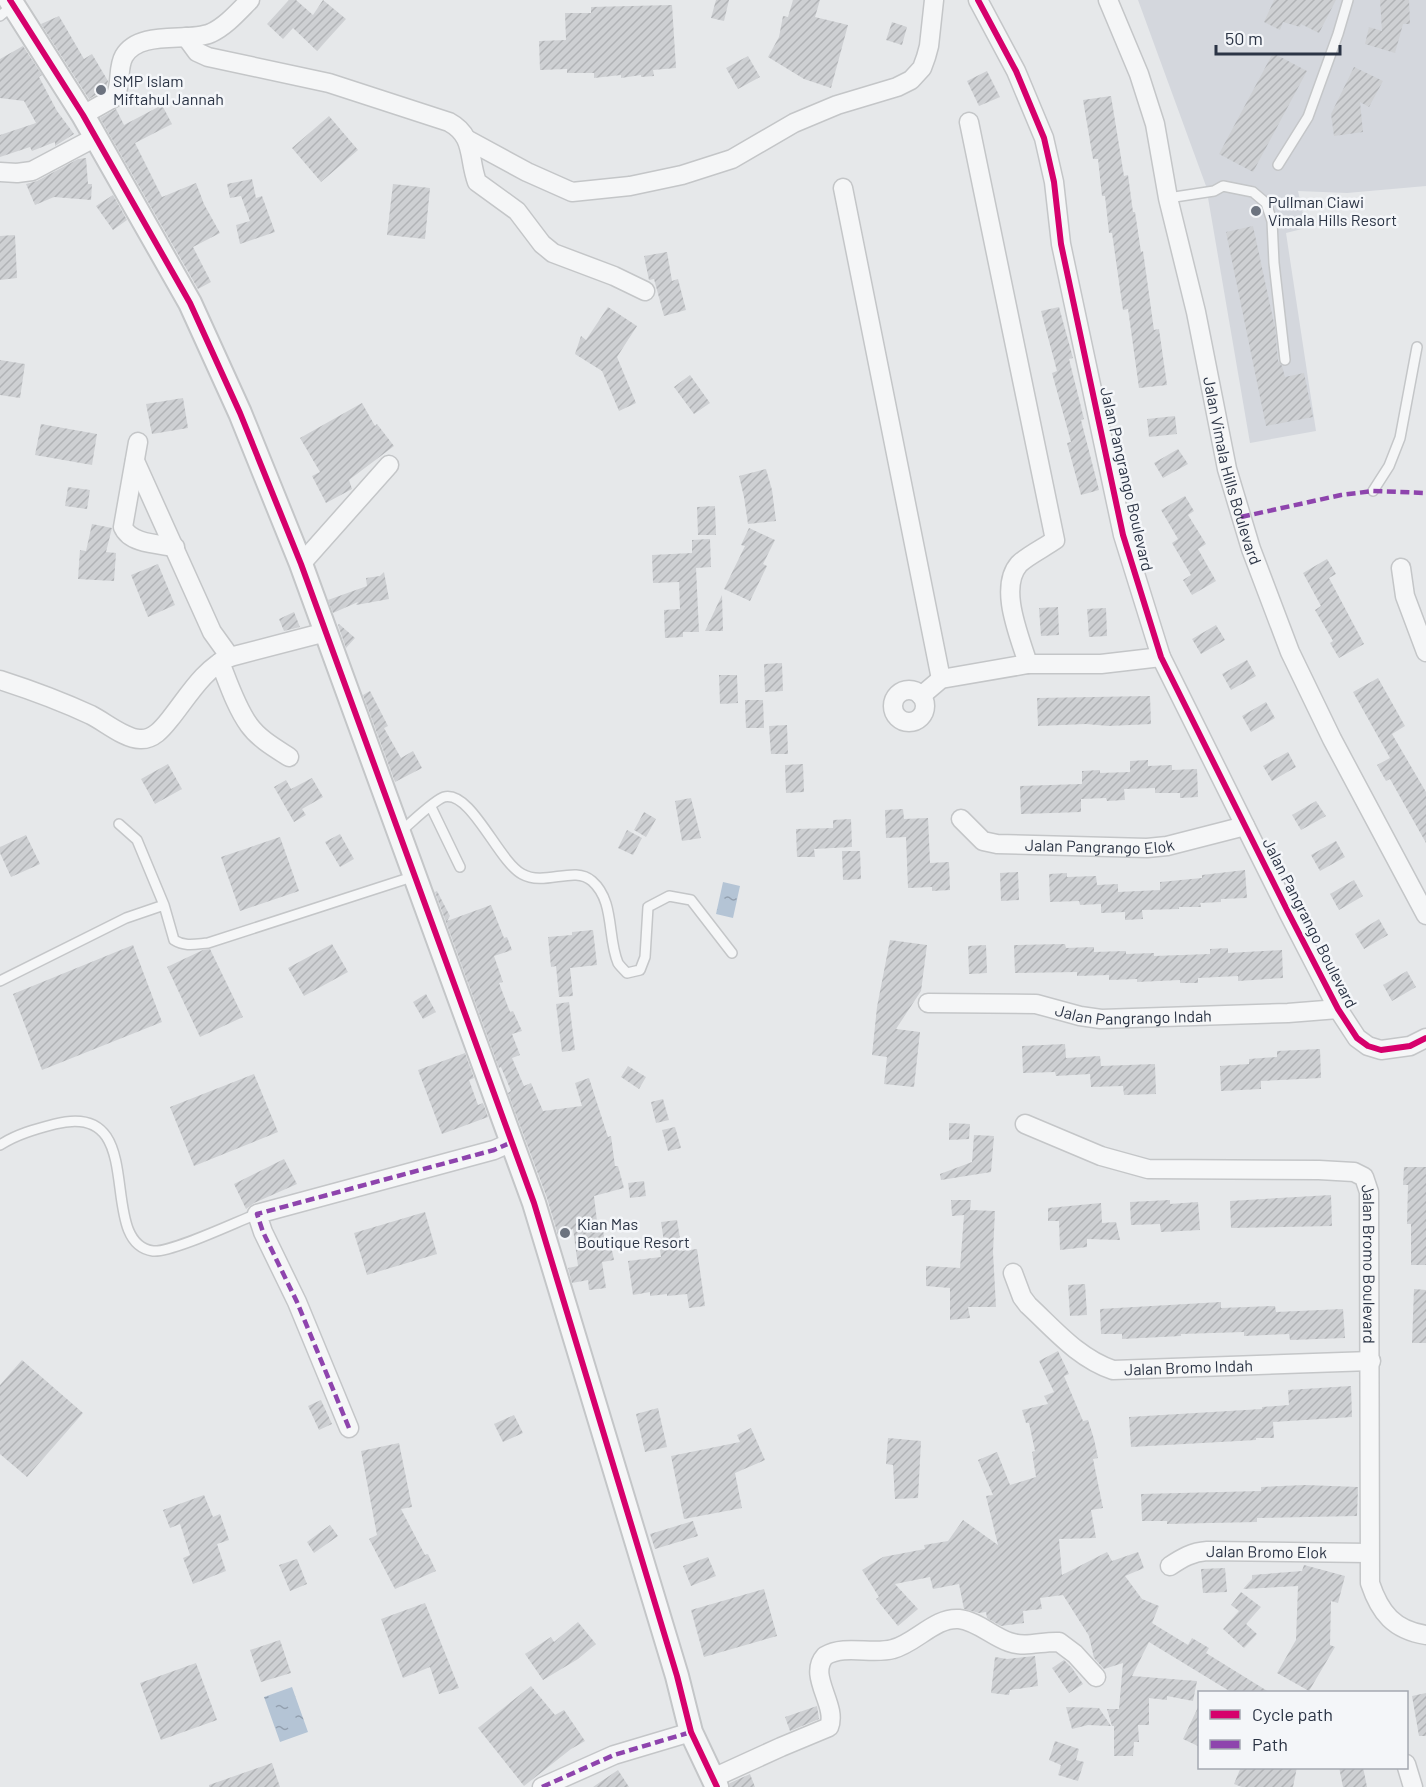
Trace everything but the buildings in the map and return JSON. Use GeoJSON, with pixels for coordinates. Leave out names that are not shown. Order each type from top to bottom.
{"type":"FeatureCollection","features":[{"type":"Feature","properties":{"kind":"street"},"geometry":{"type":"LineString","coordinates":[[82,115],[115,97],[122,63],[129,51],[160,37],[201,36],[217,29],[250,0]]}},
{"type":"Feature","properties":{"kind":"street"},"geometry":{"type":"LineString","coordinates":[[186,37],[197,52],[214,59],[329,83],[442,118],[454,124],[468,140],[527,172],[572,192],[630,186],[682,175],[732,159],[794,123],[837,105],[897,87],[911,80],[922,68],[926,57],[934,0]]}},
{"type":"Feature","properties":{"kind":"street","name":"Jalan Pangrango Boulevard"},"geometry":{"type":"LineString","coordinates":[[978,0],[1016,71],[1044,138],[1054,182],[1061,244],[1123,535],[1161,657],[1338,1009],[1357,1038],[1368,1046],[1381,1050],[1410,1046],[1426,1038]]}},
{"type":"Feature","properties":{"kind":"street","name":"Jalan Vimala Hills Boulevard"},"geometry":{"type":"LineString","coordinates":[[1108,0],[1149,101],[1155,124],[1168,198],[1196,312],[1227,469],[1251,549],[1290,651],[1332,739],[1426,915]]}},
{"type":"Feature","properties":{"kind":"street"},"geometry":{"type":"LineString","coordinates":[[7,7],[96,137],[190,303],[240,413],[301,564],[538,1215],[677,1676],[691,1732],[715,1783],[781,1747],[829,1727],[831,1714],[820,1673],[820,1665],[825,1656],[841,1651],[892,1650],[914,1640],[945,1620],[965,1620],[1000,1639],[1018,1645],[1059,1642],[1075,1654],[1096,1677]]}},
{"type":"Feature","properties":{"kind":"street"},"geometry":{"type":"LineString","coordinates":[[969,122],[1055,540],[1019,564],[1012,581],[1010,605],[1028,664]]}},
{"type":"Feature","properties":{"kind":"street"},"geometry":{"type":"LineString","coordinates":[[0,172],[32,171],[96,137]]}},
{"type":"Feature","properties":{"kind":"street"},"geometry":{"type":"LineString","coordinates":[[468,140],[477,182],[517,211],[542,244],[553,253],[614,276],[645,291]]}},
{"type":"Feature","properties":{"kind":"street"},"geometry":{"type":"LineString","coordinates":[[843,188],[940,679]]}},
{"type":"Feature","properties":{"kind":"street"},"geometry":{"type":"LineString","coordinates":[[138,442],[122,520],[124,531],[137,540],[175,547]]}},
{"type":"Feature","properties":{"kind":"street"},"geometry":{"type":"LineString","coordinates":[[135,461],[225,659],[237,701],[250,726],[272,746],[289,757]]}},
{"type":"Feature","properties":{"kind":"street"},"geometry":{"type":"LineString","coordinates":[[301,564],[388,465]]}},
{"type":"Feature","properties":{"kind":"street"},"geometry":{"type":"LineString","coordinates":[[1401,568],[1405,596],[1426,652]]}},
{"type":"Feature","properties":{"kind":"street"},"geometry":{"type":"LineString","coordinates":[[0,680],[44,694],[93,716],[130,737],[144,739],[159,732],[208,672],[225,659],[326,632]]}},
{"type":"Feature","properties":{"kind":"street"},"geometry":{"type":"LineString","coordinates":[[921,696],[940,679],[1028,664],[1101,664],[1161,657]]}},
{"type":"Feature","properties":{"kind":"street","name":"Jalan Pangrango Elok"},"geometry":{"type":"LineString","coordinates":[[961,819],[983,841],[989,843],[1147,848],[1167,846],[1245,826]]}},
{"type":"Feature","properties":{"kind":"street","name":"Jalan Pangrango Indah"},"geometry":{"type":"LineString","coordinates":[[928,1003],[1036,1004],[1101,1019],[1288,1013],[1338,1009]]}},
{"type":"Feature","properties":{"kind":"street","name":"Jalan Bromo Boulevard"},"geometry":{"type":"LineString","coordinates":[[1025,1124],[1101,1156],[1148,1169],[1319,1170],[1354,1172],[1364,1177],[1369,1192],[1370,1583],[1376,1602],[1385,1614],[1397,1625],[1426,1635]]}},
{"type":"Feature","properties":{"kind":"street"},"geometry":{"type":"LineString","coordinates":[[349,1428],[297,1302],[257,1214],[494,1150],[512,1142]]}},
{"type":"Feature","properties":{"kind":"street","name":"Jalan Bromo Indah"},"geometry":{"type":"LineString","coordinates":[[1013,1273],[1022,1297],[1028,1305],[1078,1352],[1096,1364],[1113,1370],[1371,1361]]}},
{"type":"Feature","properties":{"kind":"street","name":"Jalan Bromo Elok"},"geometry":{"type":"LineString","coordinates":[[1170,1566],[1186,1556],[1207,1551],[1369,1553]]}},
{"type":"Feature","properties":{"kind":"street"},"geometry":{"type":"LineString","coordinates":[[542,1787],[614,1755],[691,1732]]}},
{"type":"Feature","properties":{"kind":"street"},"geometry":{"type":"LineString","coordinates":[[1408,1768],[1413,1787]]}},
{"type":"Feature","properties":{"kind":"lane"},"geometry":{"type":"LineString","coordinates":[[1278,165],[1308,117],[1348,0]]}},
{"type":"Feature","properties":{"kind":"lane"},"geometry":{"type":"LineString","coordinates":[[1168,198],[1214,191],[1222,186],[1253,192],[1266,203],[1272,221],[1274,263],[1285,360]]}},
{"type":"Feature","properties":{"kind":"lane"},"geometry":{"type":"LineString","coordinates":[[1373,491],[1389,466],[1400,438],[1417,347]]}},
{"type":"Feature","properties":{"kind":"lane"},"geometry":{"type":"LineString","coordinates":[[399,833],[442,797],[453,796],[466,804],[507,860],[522,874],[545,880],[574,874],[592,880],[604,896],[618,963],[627,973],[640,970],[645,957],[648,907],[669,896],[691,900],[732,953]]}},
{"type":"Feature","properties":{"kind":"lane"},"geometry":{"type":"LineString","coordinates":[[430,807],[460,867]]}},
{"type":"Feature","properties":{"kind":"lane"},"geometry":{"type":"LineString","coordinates":[[118,824],[138,840],[164,905],[174,940],[182,944],[208,943],[415,876]]}},
{"type":"Feature","properties":{"kind":"lane"},"geometry":{"type":"LineString","coordinates":[[0,981],[126,918],[164,905]]}},
{"type":"Feature","properties":{"kind":"lane"},"geometry":{"type":"LineString","coordinates":[[0,1145],[13,1137],[74,1120],[86,1122],[103,1130],[112,1148],[127,1227],[132,1239],[138,1245],[152,1250],[172,1248],[257,1214]]}},
{"type":"Feature","properties":{"kind":"shaded area","name":"Pullman Ciawi Vimala Hills Resort"},"geometry":{"type":"Polygon","coordinates":[[[1138,0],[1426,0],[1426,186],[1347,193],[1298,191],[1306,228],[1286,233],[1316,431],[1250,443],[1206,186],[1138,0]]]}},
{"type":"Feature","properties":{"kind":"water"},"geometry":{"type":"Polygon","coordinates":[[[723,882],[740,886],[733,918],[716,914],[723,882]]]}},
{"type":"Feature","properties":{"kind":"water"},"geometry":{"type":"Polygon","coordinates":[[[292,1687],[308,1732],[280,1742],[264,1697],[292,1687]]]}},
{"type":"Feature","properties":{"kind":"marked path"},"geometry":{"type":"LineString","coordinates":[[1241,517],[1341,495],[1373,491],[1426,493]]}},
{"type":"Feature","properties":{"kind":"marked path"},"geometry":{"type":"LineString","coordinates":[[349,1428],[297,1302],[263,1232],[257,1214],[494,1150],[512,1142]]}},
{"type":"Feature","properties":{"kind":"marked path"},"geometry":{"type":"LineString","coordinates":[[542,1787],[614,1755],[691,1732]]}},
{"type":"Feature","properties":{"kind":"cycle path"},"geometry":{"type":"LineString","coordinates":[[10,0],[83,115],[190,303],[240,413],[301,564],[534,1203],[677,1676],[691,1732],[717,1787]]}},
{"type":"Feature","properties":{"kind":"cycle path"},"geometry":{"type":"LineString","coordinates":[[978,0],[1016,71],[1044,138],[1054,182],[1061,244],[1123,535],[1161,657],[1289,914],[1338,1009],[1357,1038],[1368,1046],[1381,1050],[1410,1046],[1426,1038]]}},
{"type":"Feature","properties":{"kind":"place","name":"SMP Islam Miftahul Jannah"},"geometry":{"type":"Point","coordinates":[101,90]}},
{"type":"Feature","properties":{"kind":"place","name":"Pullman Ciawi Vimala Hills Resort"},"geometry":{"type":"Point","coordinates":[1256,211]}},
{"type":"Feature","properties":{"kind":"place","name":"Kian Mas Boutique Resort"},"geometry":{"type":"Point","coordinates":[565,1233]}}]}
